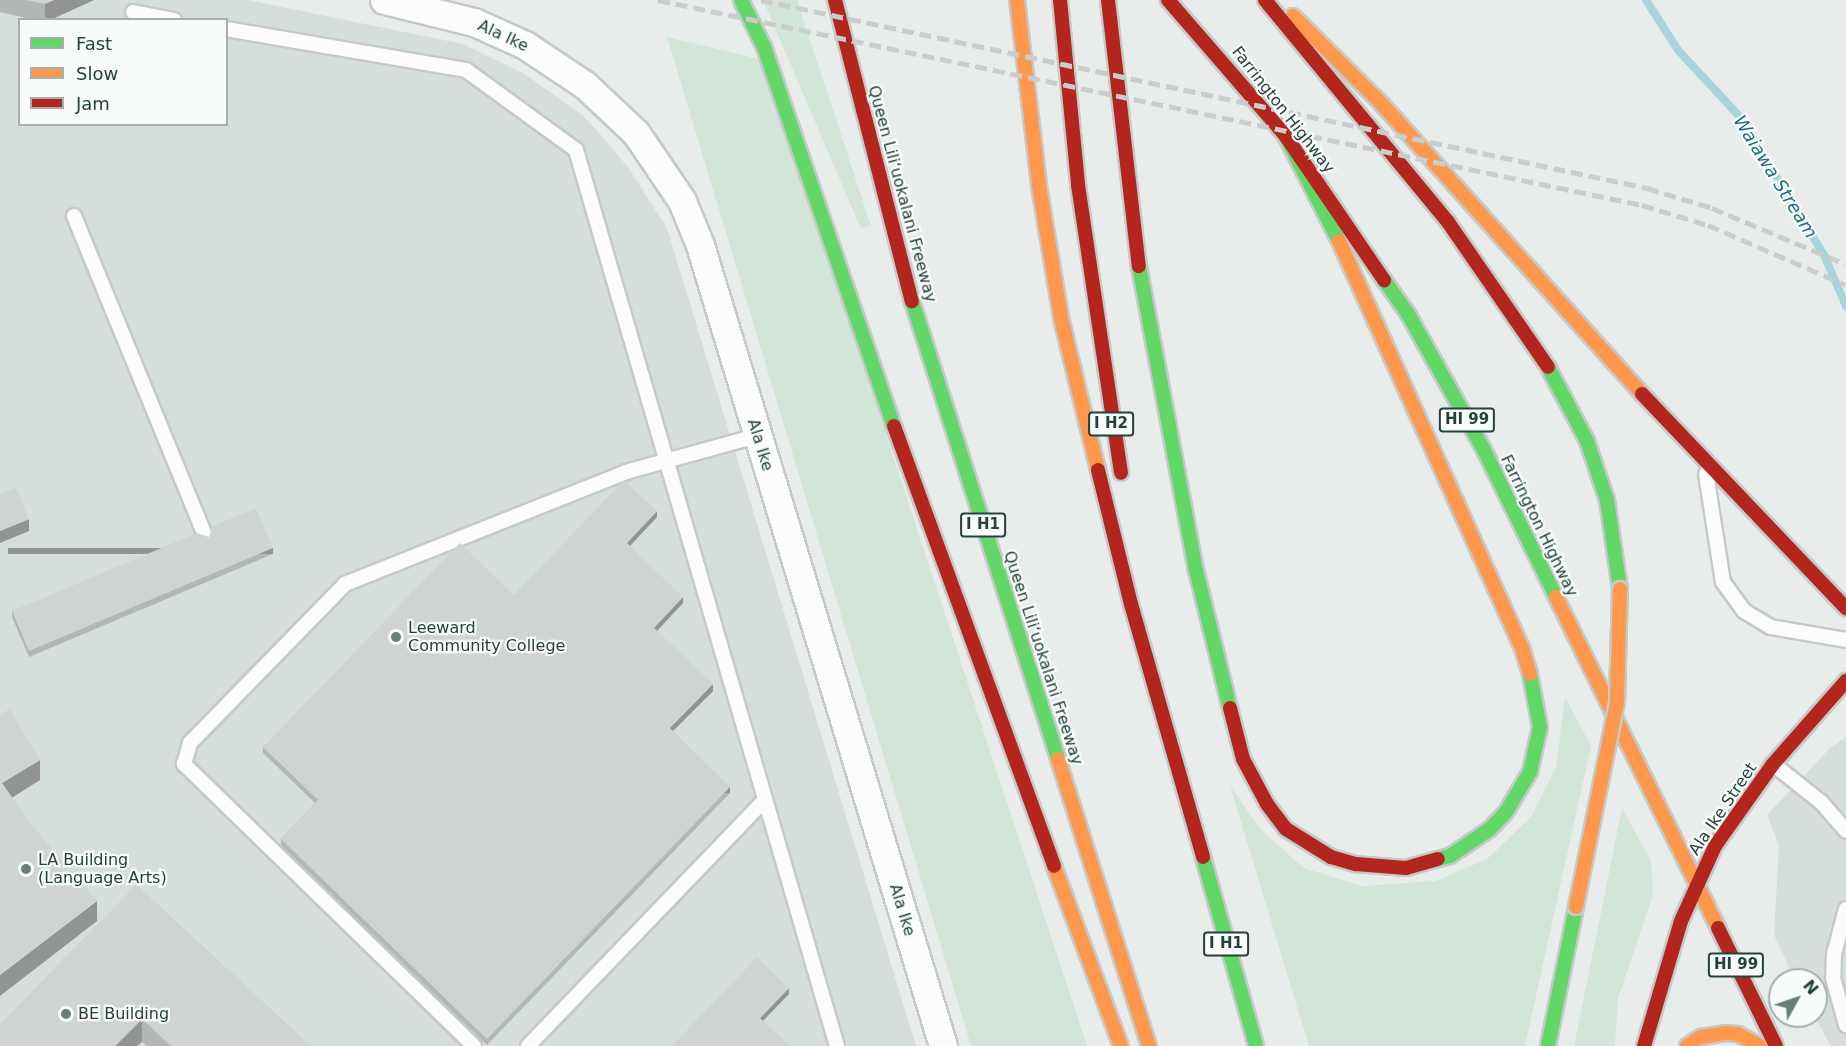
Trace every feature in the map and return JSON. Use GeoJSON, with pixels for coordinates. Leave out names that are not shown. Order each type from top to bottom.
{"type":"FeatureCollection","features":[{"type":"Feature","properties":{"kind":"main road"},"geometry":{"type":"LineString","coordinates":[[741,0],[764,47],[926,520],[1121,1046]]}},
{"type":"Feature","properties":{"kind":"main road","name":"Queen Liliʻuokalani Freeway"},"geometry":{"type":"LineString","coordinates":[[835,0],[911,297],[1149,1046]]}},
{"type":"Feature","properties":{"kind":"main road","name":"I H1"},"geometry":{"type":"LineString","coordinates":[[1017,0],[1040,192],[1061,318],[1131,604],[1196,843],[1256,1046]]}},
{"type":"Feature","properties":{"kind":"main road","name":"I H2"},"geometry":{"type":"LineString","coordinates":[[1060,0],[1078,185],[1111,425],[1123,483]]}},
{"type":"Feature","properties":{"kind":"main road"},"geometry":{"type":"LineString","coordinates":[[1108,0],[1131,228],[1196,570],[1243,759],[1273,812],[1286,829],[1308,844],[1331,857],[1356,864],[1406,868],[1450,856],[1490,829],[1506,812],[1530,772],[1540,727],[1538,702],[1523,651],[1367,297],[1285,135]]}},
{"type":"Feature","properties":{"kind":"main road","name":"Farrington Highway"},"geometry":{"type":"LineString","coordinates":[[1168,0],[1246,86],[1285,135],[1408,314],[1484,450],[1694,884],[1776,1046]]}},
{"type":"Feature","properties":{"kind":"main road"},"geometry":{"type":"LineString","coordinates":[[1265,0],[1448,222],[1562,388],[1587,441],[1607,500],[1620,590],[1617,702],[1548,1046]]}},
{"type":"Feature","properties":{"kind":"main road"},"geometry":{"type":"LineString","coordinates":[[1277,0],[1389,110],[1704,463],[1846,608]]}},
{"type":"Feature","properties":{"kind":"main road"},"geometry":{"type":"LineString","coordinates":[[1149,610],[1196,843]]}},
{"type":"Feature","properties":{"kind":"main road","name":"Ala Ike Street"},"geometry":{"type":"LineString","coordinates":[[1644,1046],[1694,884],[1715,846],[1773,764],[1846,681]]}},
{"type":"Feature","properties":{"kind":"main road"},"geometry":{"type":"LineString","coordinates":[[1687,1046],[1715,1033],[1738,1034],[1760,1046]]}},
{"type":"Feature","properties":{"kind":"street","name":"Ala Ike"},"geometry":{"type":"LineString","coordinates":[[384,0],[474,22],[525,45],[585,85],[636,133],[682,201],[700,245],[943,1046]]}},
{"type":"Feature","properties":{"kind":"lane"},"geometry":{"type":"LineString","coordinates":[[133,12],[164,18]]}},
{"type":"Feature","properties":{"kind":"lane"},"geometry":{"type":"LineString","coordinates":[[228,29],[466,70],[576,150],[669,459],[764,801],[837,1046]]}},
{"type":"Feature","properties":{"kind":"lane"},"geometry":{"type":"LineString","coordinates":[[74,216],[205,535]]}},
{"type":"Feature","properties":{"kind":"lane"},"geometry":{"type":"LineString","coordinates":[[474,1046],[184,764],[190,742],[345,584],[669,459],[757,436]]}},
{"type":"Feature","properties":{"kind":"lane"},"geometry":{"type":"LineString","coordinates":[[1704,463],[1714,546],[1723,582],[1744,611],[1771,627],[1846,640]]}},
{"type":"Feature","properties":{"kind":"lane"},"geometry":{"type":"LineString","coordinates":[[1773,764],[1821,802],[1846,831]]}},
{"type":"Feature","properties":{"kind":"lane"},"geometry":{"type":"LineString","coordinates":[[528,1046],[764,801]]}},
{"type":"Feature","properties":{"kind":"lane"},"geometry":{"type":"LineString","coordinates":[[1846,909],[1834,954],[1833,978],[1846,1025]]}},
{"type":"Feature","properties":{"kind":"shaded area","name":"Leeward Community College"},"geometry":{"type":"Polygon","coordinates":[[[0,0],[248,0],[463,44],[523,73],[584,116],[628,167],[667,228],[916,1046],[0,1046],[0,0]]]}},
{"type":"Feature","properties":{"kind":"shaded area"},"geometry":{"type":"Polygon","coordinates":[[[1846,737],[1846,1046],[1831,1046],[1821,1028],[1828,1028],[1828,968],[1789,968],[1774,935],[1779,845],[1767,815],[1829,749],[1846,737]]]}},
{"type":"Feature","properties":{"kind":"green space"},"geometry":{"type":"Polygon","coordinates":[[[763,0],[797,0],[871,226],[861,229],[763,0]]]}},
{"type":"Feature","properties":{"kind":"green space"},"geometry":{"type":"Polygon","coordinates":[[[667,37],[763,60],[1087,1046],[971,1046],[667,37]]]}},
{"type":"Feature","properties":{"kind":"green space"},"geometry":{"type":"Polygon","coordinates":[[[1565,697],[1591,746],[1525,1046],[1309,1046],[1230,786],[1262,831],[1304,868],[1361,886],[1436,881],[1487,859],[1531,817],[1556,767],[1565,697]]]}},
{"type":"Feature","properties":{"kind":"green space"},"geometry":{"type":"Polygon","coordinates":[[[1622,808],[1651,861],[1653,896],[1618,998],[1615,1046],[1574,1046],[1622,808]]]}},
{"type":"Feature","properties":{"kind":"building"},"geometry":{"type":"Polygon","coordinates":[[[26,0],[54,0],[45,4],[26,0]]]}},
{"type":"Feature","properties":{"kind":"building"},"geometry":{"type":"Polygon","coordinates":[[[624,480],[657,511],[627,543],[683,597],[654,628],[713,684],[670,728],[730,787],[487,1039],[281,839],[318,800],[263,747],[460,543],[514,595],[624,480]]]}},
{"type":"Feature","properties":{"kind":"building"},"geometry":{"type":"Polygon","coordinates":[[[16,488],[29,519],[0,531],[0,494],[16,488]]]}},
{"type":"Feature","properties":{"kind":"building"},"geometry":{"type":"Polygon","coordinates":[[[256,508],[273,548],[29,651],[12,611],[197,533],[209,537],[213,526],[256,508]]]}},
{"type":"Feature","properties":{"kind":"building"},"geometry":{"type":"Polygon","coordinates":[[[10,709],[40,760],[2,783],[32,825],[97,901],[0,975],[0,714],[10,709]]]}},
{"type":"Feature","properties":{"kind":"building"},"geometry":{"type":"Polygon","coordinates":[[[136,885],[310,1046],[171,1046],[142,1019],[115,1046],[0,1046],[0,1024],[136,885]]]}},
{"type":"Feature","properties":{"kind":"building"},"geometry":{"type":"Polygon","coordinates":[[[757,957],[789,988],[760,1018],[790,1046],[672,1046],[757,957]]]}},
{"type":"Feature","properties":{"kind":"waterway","name":"Waiawa Stream"},"geometry":{"type":"LineString","coordinates":[[1646,0],[1678,50],[1740,117],[1824,255],[1846,306]]}},
{"type":"Feature","properties":{"kind":"railway"},"geometry":{"type":"LineString","coordinates":[[658,0],[1642,205],[1708,225],[1846,285]]}},
{"type":"Feature","properties":{"kind":"railway"},"geometry":{"type":"LineString","coordinates":[[761,0],[1647,188],[1712,208],[1846,264]]}},
{"type":"Feature","properties":{"kind":"traffic: fast"},"geometry":{"type":"LineString","coordinates":[[741,0],[764,47],[894,426]]}},
{"type":"Feature","properties":{"kind":"traffic: fast"},"geometry":{"type":"LineString","coordinates":[[1285,135],[1339,241]]}},
{"type":"Feature","properties":{"kind":"traffic: fast"},"geometry":{"type":"LineString","coordinates":[[1139,266],[1196,570],[1230,708]]}},
{"type":"Feature","properties":{"kind":"traffic: fast"},"geometry":{"type":"LineString","coordinates":[[1384,280],[1408,314],[1484,450],[1556,597]]}},
{"type":"Feature","properties":{"kind":"traffic: fast"},"geometry":{"type":"LineString","coordinates":[[912,301],[1058,759]]}},
{"type":"Feature","properties":{"kind":"traffic: fast"},"geometry":{"type":"LineString","coordinates":[[1548,367],[1587,441],[1607,500],[1620,589]]}},
{"type":"Feature","properties":{"kind":"traffic: fast"},"geometry":{"type":"LineString","coordinates":[[1438,859],[1450,856],[1490,829],[1506,812],[1530,772],[1540,727],[1530,674]]}},
{"type":"Feature","properties":{"kind":"traffic: fast"},"geometry":{"type":"LineString","coordinates":[[1203,857],[1256,1046]]}},
{"type":"Feature","properties":{"kind":"traffic: fast"},"geometry":{"type":"LineString","coordinates":[[1548,1046],[1576,907]]}},
{"type":"Feature","properties":{"kind":"traffic: slow"},"geometry":{"type":"LineString","coordinates":[[1017,0],[1040,192],[1061,318],[1098,470]]}},
{"type":"Feature","properties":{"kind":"traffic: slow"},"geometry":{"type":"LineString","coordinates":[[1293,16],[1380,102],[1642,394]]}},
{"type":"Feature","properties":{"kind":"traffic: slow"},"geometry":{"type":"LineString","coordinates":[[1339,241],[1523,651],[1530,674]]}},
{"type":"Feature","properties":{"kind":"traffic: slow"},"geometry":{"type":"LineString","coordinates":[[1576,907],[1617,702],[1620,589]]}},
{"type":"Feature","properties":{"kind":"traffic: slow"},"geometry":{"type":"LineString","coordinates":[[1556,597],[1718,928]]}},
{"type":"Feature","properties":{"kind":"traffic: slow"},"geometry":{"type":"LineString","coordinates":[[1058,759],[1149,1046]]}},
{"type":"Feature","properties":{"kind":"traffic: slow"},"geometry":{"type":"LineString","coordinates":[[1054,866],[1121,1046]]}},
{"type":"Feature","properties":{"kind":"traffic: slow"},"geometry":{"type":"LineString","coordinates":[[1687,1046],[1701,1037],[1725,1033],[1738,1034],[1760,1046]]}},
{"type":"Feature","properties":{"kind":"traffic: jam"},"geometry":{"type":"LineString","coordinates":[[835,0],[912,301]]}},
{"type":"Feature","properties":{"kind":"traffic: jam"},"geometry":{"type":"LineString","coordinates":[[1060,0],[1078,185],[1121,473]]}},
{"type":"Feature","properties":{"kind":"traffic: jam"},"geometry":{"type":"LineString","coordinates":[[1108,0],[1139,266]]}},
{"type":"Feature","properties":{"kind":"traffic: jam"},"geometry":{"type":"LineString","coordinates":[[1168,0],[1285,135],[1384,280]]}},
{"type":"Feature","properties":{"kind":"traffic: jam"},"geometry":{"type":"LineString","coordinates":[[1265,0],[1448,222],[1548,367]]}},
{"type":"Feature","properties":{"kind":"traffic: jam"},"geometry":{"type":"LineString","coordinates":[[1642,394],[1846,608]]}},
{"type":"Feature","properties":{"kind":"traffic: jam"},"geometry":{"type":"LineString","coordinates":[[894,426],[1054,866]]}},
{"type":"Feature","properties":{"kind":"traffic: jam"},"geometry":{"type":"LineString","coordinates":[[1098,470],[1131,604],[1203,857]]}},
{"type":"Feature","properties":{"kind":"traffic: jam"},"geometry":{"type":"LineString","coordinates":[[1644,1046],[1681,921],[1715,846],[1773,764],[1846,681]]}},
{"type":"Feature","properties":{"kind":"traffic: jam"},"geometry":{"type":"LineString","coordinates":[[1230,708],[1243,759],[1267,804],[1286,829],[1331,857],[1356,864],[1406,868],[1438,859]]}},
{"type":"Feature","properties":{"kind":"traffic: jam"},"geometry":{"type":"LineString","coordinates":[[1718,928],[1776,1046]]}},
{"type":"Feature","properties":{"kind":"place","name":"Leeward Community College"},"geometry":{"type":"Point","coordinates":[396,637]}},
{"type":"Feature","properties":{"kind":"place","name":"LA Building (Language Arts)"},"geometry":{"type":"Point","coordinates":[26,869]}},
{"type":"Feature","properties":{"kind":"place","name":"BE Building"},"geometry":{"type":"Point","coordinates":[66,1014]}}]}
